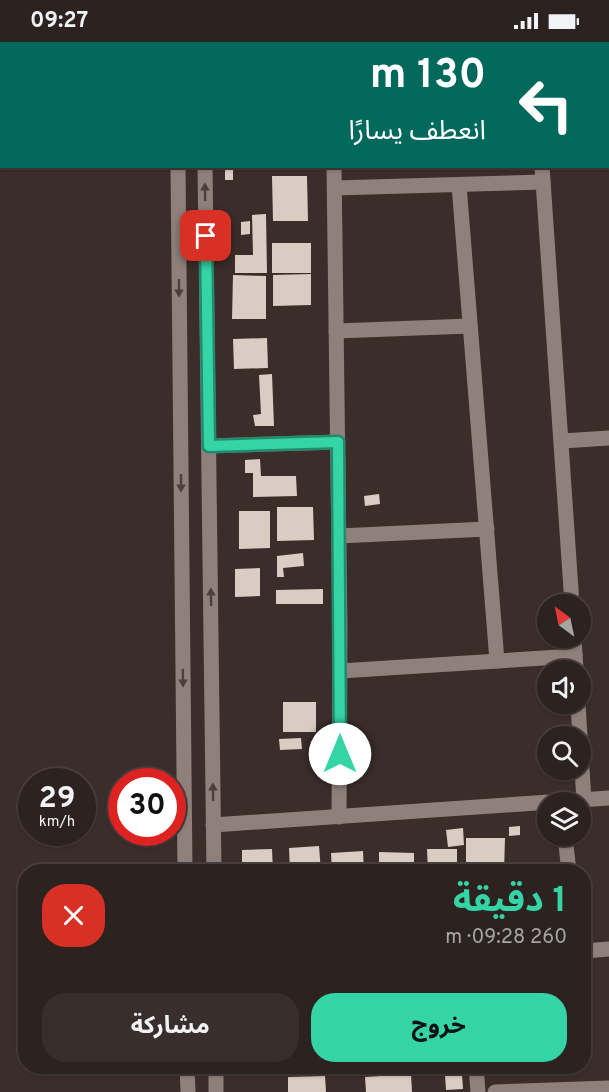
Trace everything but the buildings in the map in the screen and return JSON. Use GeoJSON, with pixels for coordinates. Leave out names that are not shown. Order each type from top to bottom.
{"type":"FeatureCollection","features":[{"type":"Feature","properties":{"kind":"street"},"geometry":{"type":"LineString","coordinates":[[178,168],[185,864]]}},
{"type":"Feature","properties":{"kind":"street"},"geometry":{"type":"LineString","coordinates":[[205,168],[214,864]]}},
{"type":"Feature","properties":{"kind":"street"},"geometry":{"type":"LineString","coordinates":[[334,168],[339,536],[339,817]]}},
{"type":"Feature","properties":{"kind":"street"},"geometry":{"type":"LineString","coordinates":[[542,168],[571,594]]}},
{"type":"Feature","properties":{"kind":"street"},"geometry":{"type":"LineString","coordinates":[[334,188],[543,182]]}},
{"type":"Feature","properties":{"kind":"street"},"geometry":{"type":"LineString","coordinates":[[459,185],[497,661]]}},
{"type":"Feature","properties":{"kind":"street"},"geometry":{"type":"LineString","coordinates":[[336,331],[470,326]]}},
{"type":"Feature","properties":{"kind":"street"},"geometry":{"type":"LineString","coordinates":[[562,441],[609,438]]}},
{"type":"Feature","properties":{"kind":"street"},"geometry":{"type":"LineString","coordinates":[[209,446],[338,442]]}},
{"type":"Feature","properties":{"kind":"street"},"geometry":{"type":"LineString","coordinates":[[339,536],[487,529]]}},
{"type":"Feature","properties":{"kind":"street"},"geometry":{"type":"LineString","coordinates":[[340,671],[497,661],[537,662]]}},
{"type":"Feature","properties":{"kind":"street"},"geometry":{"type":"LineString","coordinates":[[591,799],[609,798]]}},
{"type":"Feature","properties":{"kind":"street"},"geometry":{"type":"LineString","coordinates":[[213,825],[537,804]]}},
{"type":"Feature","properties":{"kind":"street"},"geometry":{"type":"LineString","coordinates":[[567,846],[568,864]]}},
{"type":"Feature","properties":{"kind":"street"},"geometry":{"type":"LineString","coordinates":[[591,951],[609,950]]}},
{"type":"Feature","properties":{"kind":"street"},"geometry":{"type":"LineString","coordinates":[[187,1074],[188,1092]]}},
{"type":"Feature","properties":{"kind":"street"},"geometry":{"type":"LineString","coordinates":[[216,1074],[216,1092]]}},
{"type":"Feature","properties":{"kind":"street"},"geometry":{"type":"LineString","coordinates":[[477,1074],[477,1092]]}},
{"type":"Feature","properties":{"kind":"street"},"geometry":{"type":"LineString","coordinates":[[495,1092],[609,1088]]}},
{"type":"Feature","properties":{"kind":"route"},"geometry":{"type":"LineString","coordinates":[[206,236],[209,446],[338,442],[340,754]]}}]}
